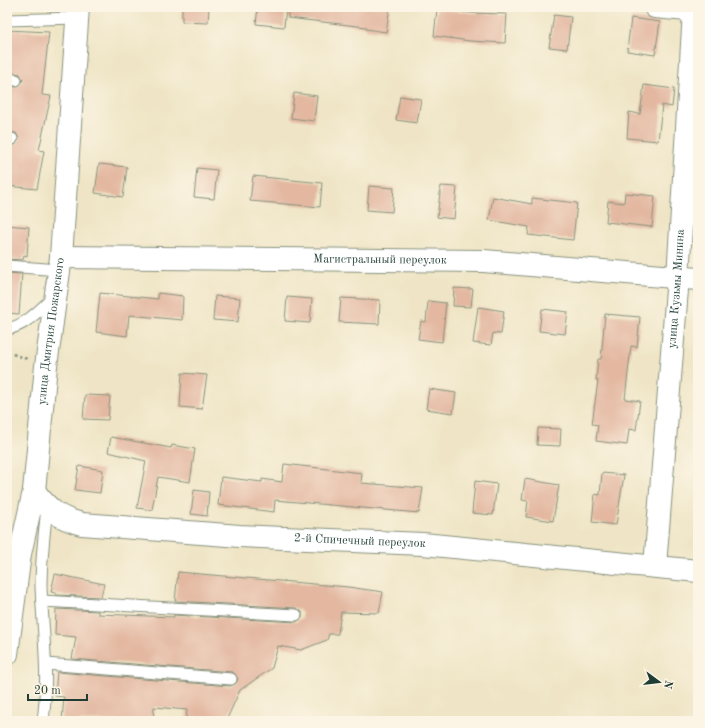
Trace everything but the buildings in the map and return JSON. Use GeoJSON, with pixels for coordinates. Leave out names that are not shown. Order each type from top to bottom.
{"type":"FeatureCollection","features":[{"type":"Feature","properties":{"kind":"street"},"geometry":{"type":"LineString","coordinates":[[655,7],[696,11]]}},
{"type":"Feature","properties":{"kind":"street","name":"улица Кузьмы Минина"},"geometry":{"type":"LineString","coordinates":[[655,566],[688,278],[696,11]]}},
{"type":"Feature","properties":{"kind":"street","name":"улица Дмитрия Пожарского"},"geometry":{"type":"LineString","coordinates":[[7,654],[20,554],[34,491],[46,366],[60,263],[78,12]]}},
{"type":"Feature","properties":{"kind":"street","name":"Магистральный переулок"},"geometry":{"type":"LineString","coordinates":[[60,263],[484,261],[688,278]]}},
{"type":"Feature","properties":{"kind":"street","name":"2-й Спичечный переулок"},"geometry":{"type":"LineString","coordinates":[[34,491],[47,508],[69,521],[82,524],[240,536],[423,544],[698,571]]}},
{"type":"Feature","properties":{"kind":"lane"},"geometry":{"type":"LineString","coordinates":[[7,20],[78,12]]}},
{"type":"Feature","properties":{"kind":"lane"},"geometry":{"type":"LineString","coordinates":[[7,266],[60,263]]}},
{"type":"Feature","properties":{"kind":"lane"},"geometry":{"type":"LineString","coordinates":[[7,329],[15,328],[32,317],[56,295]]}},
{"type":"Feature","properties":{"kind":"lane"},"geometry":{"type":"LineString","coordinates":[[43,721],[46,664],[42,601],[42,552],[47,508]]}},
{"type":"Feature","properties":{"kind":"lane"},"geometry":{"type":"LineString","coordinates":[[42,601],[296,615]]}},
{"type":"Feature","properties":{"kind":"lane"},"geometry":{"type":"LineString","coordinates":[[46,664],[231,679]]}}]}
